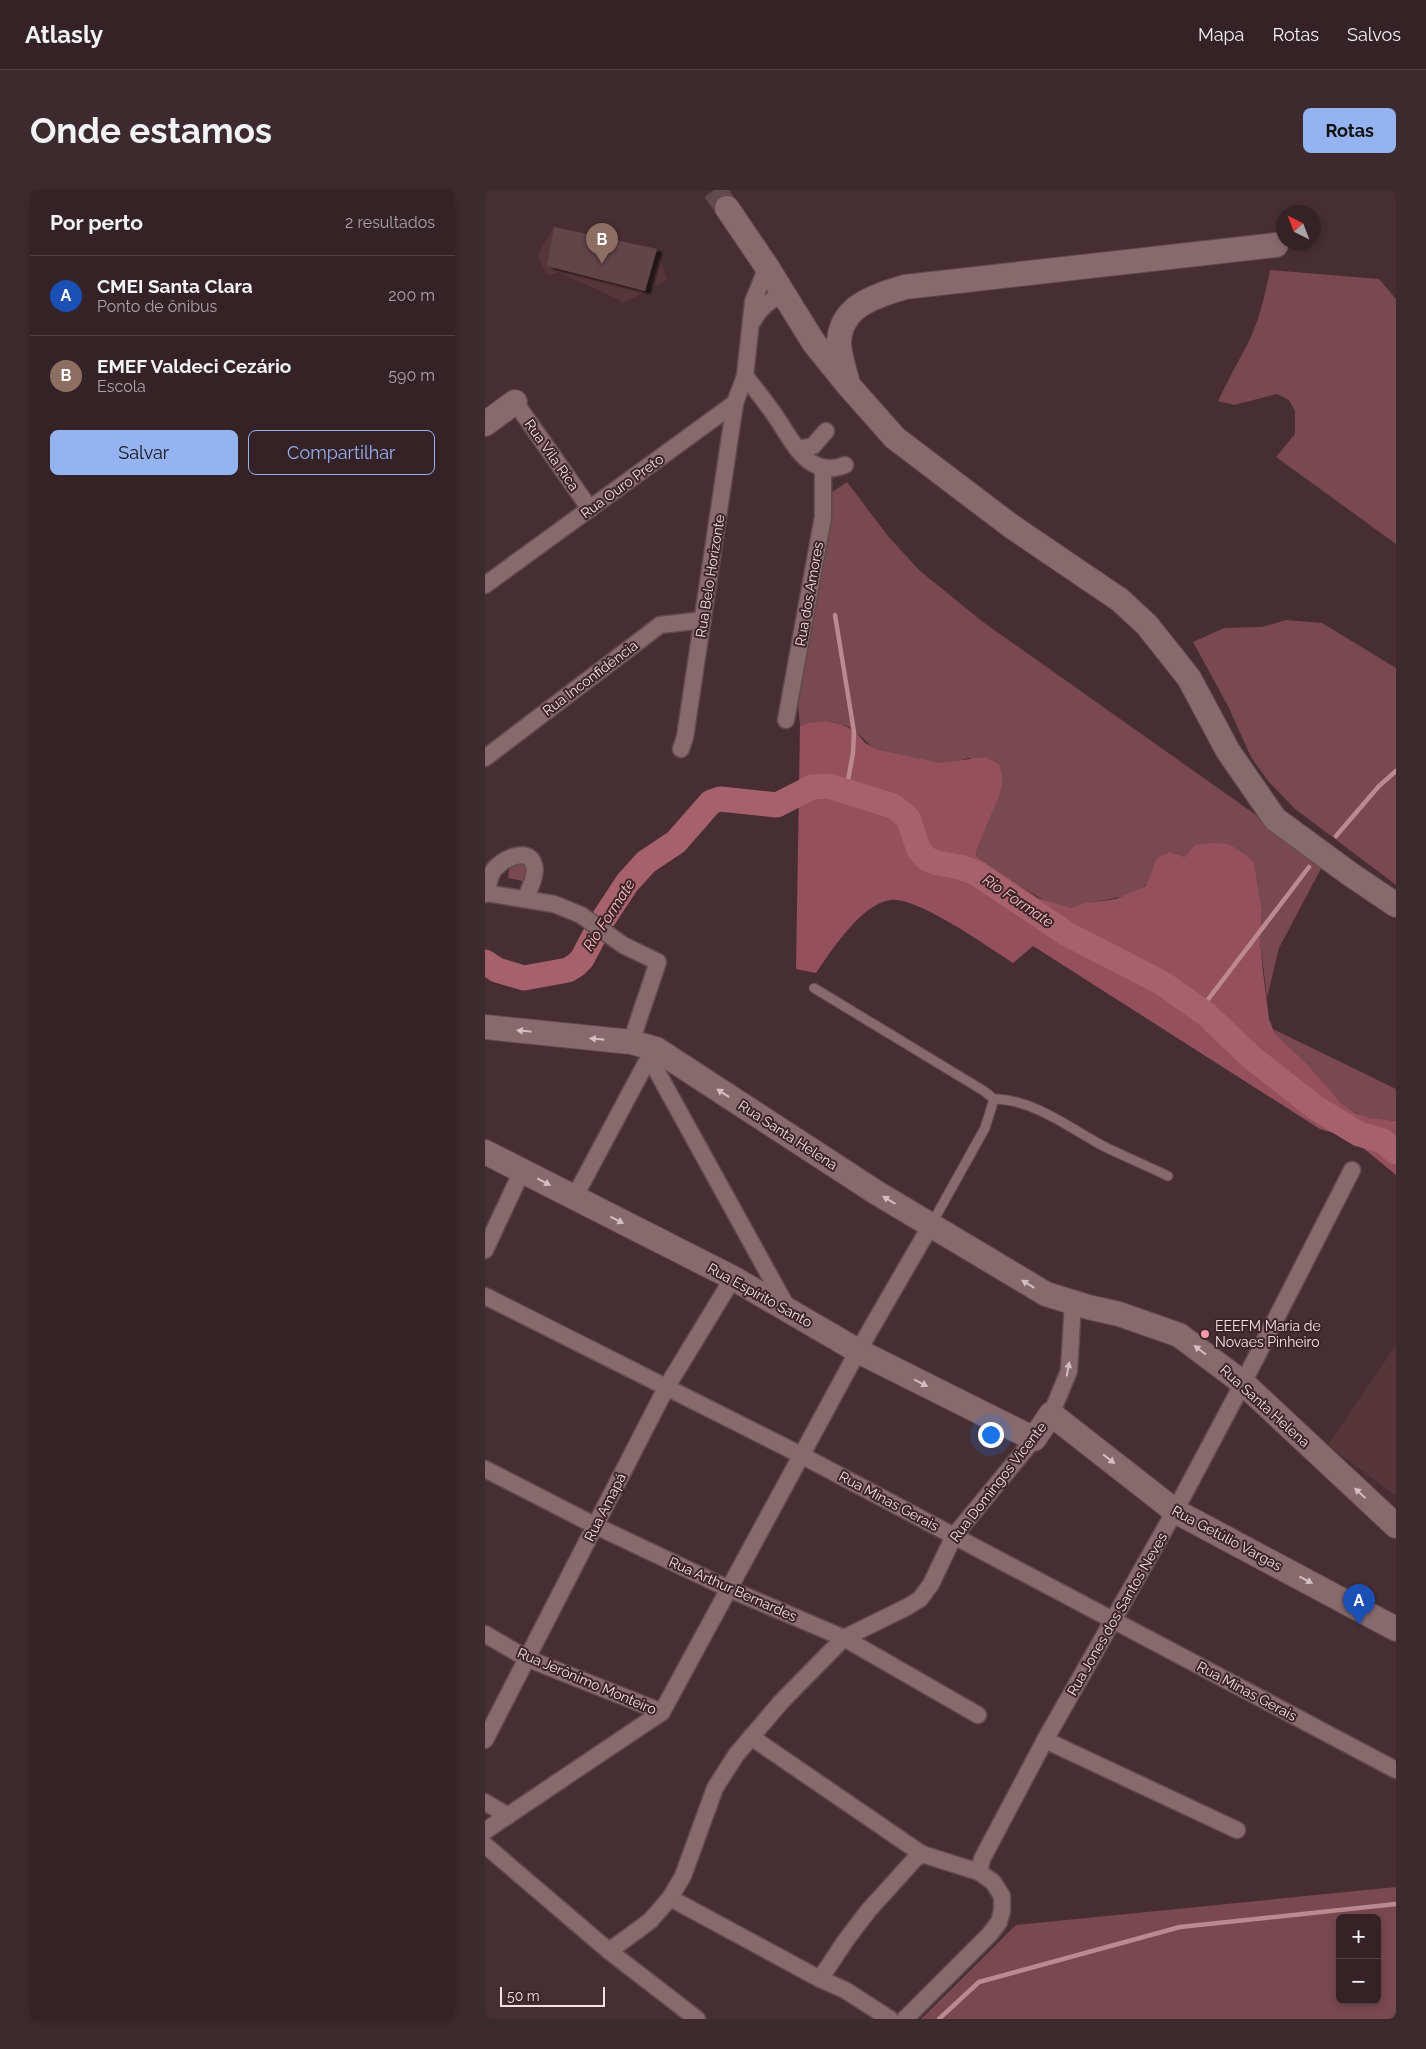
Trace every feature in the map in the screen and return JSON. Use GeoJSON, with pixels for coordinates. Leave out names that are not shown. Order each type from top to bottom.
{"type":"FeatureCollection","features":[{"type":"Feature","properties":{"kind":"street"},"geometry":{"type":"LineString","coordinates":[[727,208],[767,267],[814,343],[895,438],[1011,526],[1120,600],[1147,625],[1189,678],[1227,751],[1275,819],[1396,905]]}},
{"type":"Feature","properties":{"kind":"street"},"geometry":{"type":"LineString","coordinates":[[848,384],[839,342],[845,320],[855,307],[874,297],[905,287],[1276,245]]}},
{"type":"Feature","properties":{"kind":"street"},"geometry":{"type":"LineString","coordinates":[[735,403],[745,376],[753,302],[767,267]]}},
{"type":"Feature","properties":{"kind":"street"},"geometry":{"type":"LineString","coordinates":[[751,323],[758,311],[783,293]]}},
{"type":"Feature","properties":{"kind":"street"},"geometry":{"type":"LineString","coordinates":[[745,376],[775,416],[790,441],[805,457],[823,468],[834,469],[845,464]]}},
{"type":"Feature","properties":{"kind":"street"},"geometry":{"type":"LineString","coordinates":[[485,424],[515,402]]}},
{"type":"Feature","properties":{"kind":"street","name":"Rua Vila Rica"},"geometry":{"type":"LineString","coordinates":[[515,402],[590,509]]}},
{"type":"Feature","properties":{"kind":"street","name":"Rua Ouro Preto"},"geometry":{"type":"LineString","coordinates":[[485,585],[735,403]]}},
{"type":"Feature","properties":{"kind":"street","name":"Rua Belo Horizonte"},"geometry":{"type":"LineString","coordinates":[[681,748],[685,737],[735,403]]}},
{"type":"Feature","properties":{"kind":"street"},"geometry":{"type":"LineString","coordinates":[[797,449],[813,446],[826,431]]}},
{"type":"Feature","properties":{"kind":"street","name":"Rua dos Amores"},"geometry":{"type":"LineString","coordinates":[[786,720],[823,516],[823,468]]}},
{"type":"Feature","properties":{"kind":"street","name":"Rua Inconfidência"},"geometry":{"type":"LineString","coordinates":[[485,758],[660,625],[703,620]]}},
{"type":"Feature","properties":{"kind":"street"},"geometry":{"type":"LineString","coordinates":[[525,899],[534,876],[535,865],[530,859],[523,856],[511,856],[493,870],[486,893],[554,904],[581,916],[623,945],[658,962],[644,1049],[574,1198]]}},
{"type":"Feature","properties":{"kind":"street","name":"Rua Santa Helena"},"geometry":{"type":"LineString","coordinates":[[485,1027],[644,1049],[877,1193],[1046,1294],[1119,1314],[1179,1335],[1243,1383],[1396,1526]]}},
{"type":"Feature","properties":{"kind":"street"},"geometry":{"type":"LineString","coordinates":[[644,1049],[789,1311]]}},
{"type":"Feature","properties":{"kind":"street","name":"Rua Espírito Santo"},"geometry":{"type":"LineString","coordinates":[[485,1152],[733,1278],[858,1351],[1033,1439]]}},
{"type":"Feature","properties":{"kind":"street","name":"Rua Jones dos Santos Neves"},"geometry":{"type":"LineString","coordinates":[[979,1872],[982,1859],[1045,1740],[1175,1511],[1352,1170]]}},
{"type":"Feature","properties":{"kind":"street"},"geometry":{"type":"LineString","coordinates":[[485,1250],[522,1171]]}},
{"type":"Feature","properties":{"kind":"street"},"geometry":{"type":"LineString","coordinates":[[485,1831],[662,1712],[858,1351],[931,1225]]}},
{"type":"Feature","properties":{"kind":"street","name":"Rua Amapá"},"geometry":{"type":"LineString","coordinates":[[485,1740],[666,1388],[733,1278]]}},
{"type":"Feature","properties":{"kind":"street","name":"Rua Minas Gerais"},"geometry":{"type":"LineString","coordinates":[[485,1296],[801,1455],[1396,1770]]}},
{"type":"Feature","properties":{"kind":"street","name":"Rua Domingos Vicente"},"geometry":{"type":"LineString","coordinates":[[609,1952],[650,1921],[670,1898],[683,1876],[715,1788],[736,1755],[781,1702],[844,1638],[920,1599],[931,1584],[954,1536],[1051,1414],[1069,1371],[1080,1304]]}},
{"type":"Feature","properties":{"kind":"street","name":"Rua Domingos Vicente"},"geometry":{"type":"LineString","coordinates":[[1051,1414],[1071,1429]]}},
{"type":"Feature","properties":{"kind":"street","name":"Rua Getúlio Vargas"},"geometry":{"type":"LineString","coordinates":[[1071,1429],[1175,1511],[1396,1628]]}},
{"type":"Feature","properties":{"kind":"street","name":"Rua Arthur Bernardes"},"geometry":{"type":"LineString","coordinates":[[485,1469],[596,1526],[729,1589],[844,1638],[978,1715]]}},
{"type":"Feature","properties":{"kind":"street","name":"Rua Jerônimo Monteiro"},"geometry":{"type":"LineString","coordinates":[[485,1634],[526,1658],[662,1712]]}},
{"type":"Feature","properties":{"kind":"street"},"geometry":{"type":"LineString","coordinates":[[751,1737],[922,1854],[979,1872],[993,1882],[1002,1896],[1002,1911],[999,1922],[990,1934],[905,2019]]}},
{"type":"Feature","properties":{"kind":"street"},"geometry":{"type":"LineString","coordinates":[[1045,1740],[1237,1830]]}},
{"type":"Feature","properties":{"kind":"street"},"geometry":{"type":"LineString","coordinates":[[485,1802],[508,1816]]}},
{"type":"Feature","properties":{"kind":"street"},"geometry":{"type":"LineString","coordinates":[[485,1845],[609,1952],[697,2019]]}},
{"type":"Feature","properties":{"kind":"street"},"geometry":{"type":"LineString","coordinates":[[820,1979],[868,1911],[915,1859],[922,1854]]}},
{"type":"Feature","properties":{"kind":"street"},"geometry":{"type":"LineString","coordinates":[[670,1898],[820,1979],[845,1990],[889,2019]]}},
{"type":"Feature","properties":{"kind":"lane"},"geometry":{"type":"LineString","coordinates":[[814,988],[984,1091],[994,1099],[1007,1099],[1023,1103],[1105,1147],[1168,1176]]}},
{"type":"Feature","properties":{"kind":"lane"},"geometry":{"type":"LineString","coordinates":[[931,1225],[985,1128],[994,1099]]}},
{"type":"Feature","properties":{"kind":"shaded area"},"geometry":{"type":"Polygon","coordinates":[[[554,227],[657,249],[667,280],[621,304],[620,300],[558,272],[549,276],[537,256],[554,227]]]}},
{"type":"Feature","properties":{"kind":"shaded area"},"geometry":{"type":"Polygon","coordinates":[[[1270,270],[1379,279],[1396,299],[1396,544],[1276,457],[1295,434],[1295,411],[1289,400],[1277,394],[1234,405],[1218,401],[1255,327],[1264,299],[1270,270]]]}},
{"type":"Feature","properties":{"kind":"shaded area"},"geometry":{"type":"Polygon","coordinates":[[[847,482],[888,536],[919,570],[983,622],[1324,863],[1279,948],[1267,998],[1260,940],[1262,910],[1254,862],[1185,857],[1170,852],[1152,879],[1135,893],[1073,908],[1063,907],[1037,896],[976,856],[977,849],[1000,793],[1003,779],[969,758],[939,763],[879,750],[869,744],[855,731],[842,724],[821,722],[800,726],[794,660],[828,495],[847,482]]]}},
{"type":"Feature","properties":{"kind":"shaded area"},"geometry":{"type":"Polygon","coordinates":[[[1286,620],[1322,623],[1396,668],[1396,885],[1294,808],[1268,781],[1251,757],[1228,706],[1193,642],[1224,628],[1262,627],[1286,620]]]}},
{"type":"Feature","properties":{"kind":"shaded area"},"geometry":{"type":"Polygon","coordinates":[[[825,721],[841,724],[855,731],[865,743],[879,750],[940,763],[985,757],[999,764],[1003,779],[1000,794],[977,849],[976,856],[1038,898],[1071,908],[1086,903],[1116,899],[1146,886],[1157,858],[1170,852],[1185,857],[1195,845],[1211,843],[1228,844],[1242,852],[1254,862],[1262,910],[1260,940],[1263,972],[1269,1019],[1275,1034],[1310,1067],[1341,1103],[1355,1113],[1370,1118],[1396,1121],[1396,1175],[1351,1138],[1320,1129],[1033,946],[1013,963],[953,924],[918,906],[903,901],[891,900],[880,903],[869,910],[848,929],[816,973],[796,969],[800,726],[825,721]]]}},
{"type":"Feature","properties":{"kind":"shaded area"},"geometry":{"type":"Polygon","coordinates":[[[524,863],[529,869],[527,882],[508,878],[510,864],[524,863]]]}},
{"type":"Feature","properties":{"kind":"shaded area"},"geometry":{"type":"Polygon","coordinates":[[[1273,1029],[1396,1089],[1396,1121],[1369,1118],[1347,1108],[1306,1063],[1284,1045],[1273,1029]]]}},
{"type":"Feature","properties":{"kind":"shaded area"},"geometry":{"type":"Polygon","coordinates":[[[1396,1345],[1396,1496],[1328,1445],[1396,1345]]]}},
{"type":"Feature","properties":{"kind":"shaded area"},"geometry":{"type":"Polygon","coordinates":[[[1396,1887],[1396,2019],[921,2019],[1016,1925],[1396,1887]]]}},
{"type":"Feature","properties":{"kind":"building"},"geometry":{"type":"Polygon","coordinates":[[[554,227],[657,249],[645,291],[547,266],[554,227]]]}},
{"type":"Feature","properties":{"kind":"waterway"},"geometry":{"type":"LineString","coordinates":[[835,615],[854,732],[853,753],[846,791]]}},
{"type":"Feature","properties":{"kind":"waterway"},"geometry":{"type":"LineString","coordinates":[[1336,836],[1379,786],[1396,771]]}},
{"type":"Feature","properties":{"kind":"waterway","name":"Rio Formate"},"geometry":{"type":"LineString","coordinates":[[485,962],[497,970],[524,978],[568,970],[582,959],[602,921],[627,883],[646,862],[676,842],[711,802],[720,799],[777,805],[812,787],[829,786],[893,806],[908,818],[919,850],[927,859],[976,873],[1067,934],[1162,983],[1206,1014],[1251,1057],[1316,1108],[1359,1134],[1383,1141],[1396,1152]]}},
{"type":"Feature","properties":{"kind":"waterway"},"geometry":{"type":"LineString","coordinates":[[1200,1010],[1309,867]]}},
{"type":"Feature","properties":{"kind":"waterway"},"geometry":{"type":"LineString","coordinates":[[939,2019],[979,1982],[1180,1927],[1396,1904]]}},
{"type":"Feature","properties":{"kind":"tunnel"},"geometry":{"type":"LineString","coordinates":[[714,190],[727,208]]}},
{"type":"Feature","properties":{"kind":"place","name":"EMEF Valdeci Cezário"},"geometry":{"type":"Point","coordinates":[602,264]}},
{"type":"Feature","properties":{"kind":"place","name":"EEEFM Maria de Novaes Pinheiro"},"geometry":{"type":"Point","coordinates":[1205,1334]}},
{"type":"Feature","properties":{"kind":"place","name":"CMEI Santa Clara"},"geometry":{"type":"Point","coordinates":[1359,1625]}}]}
